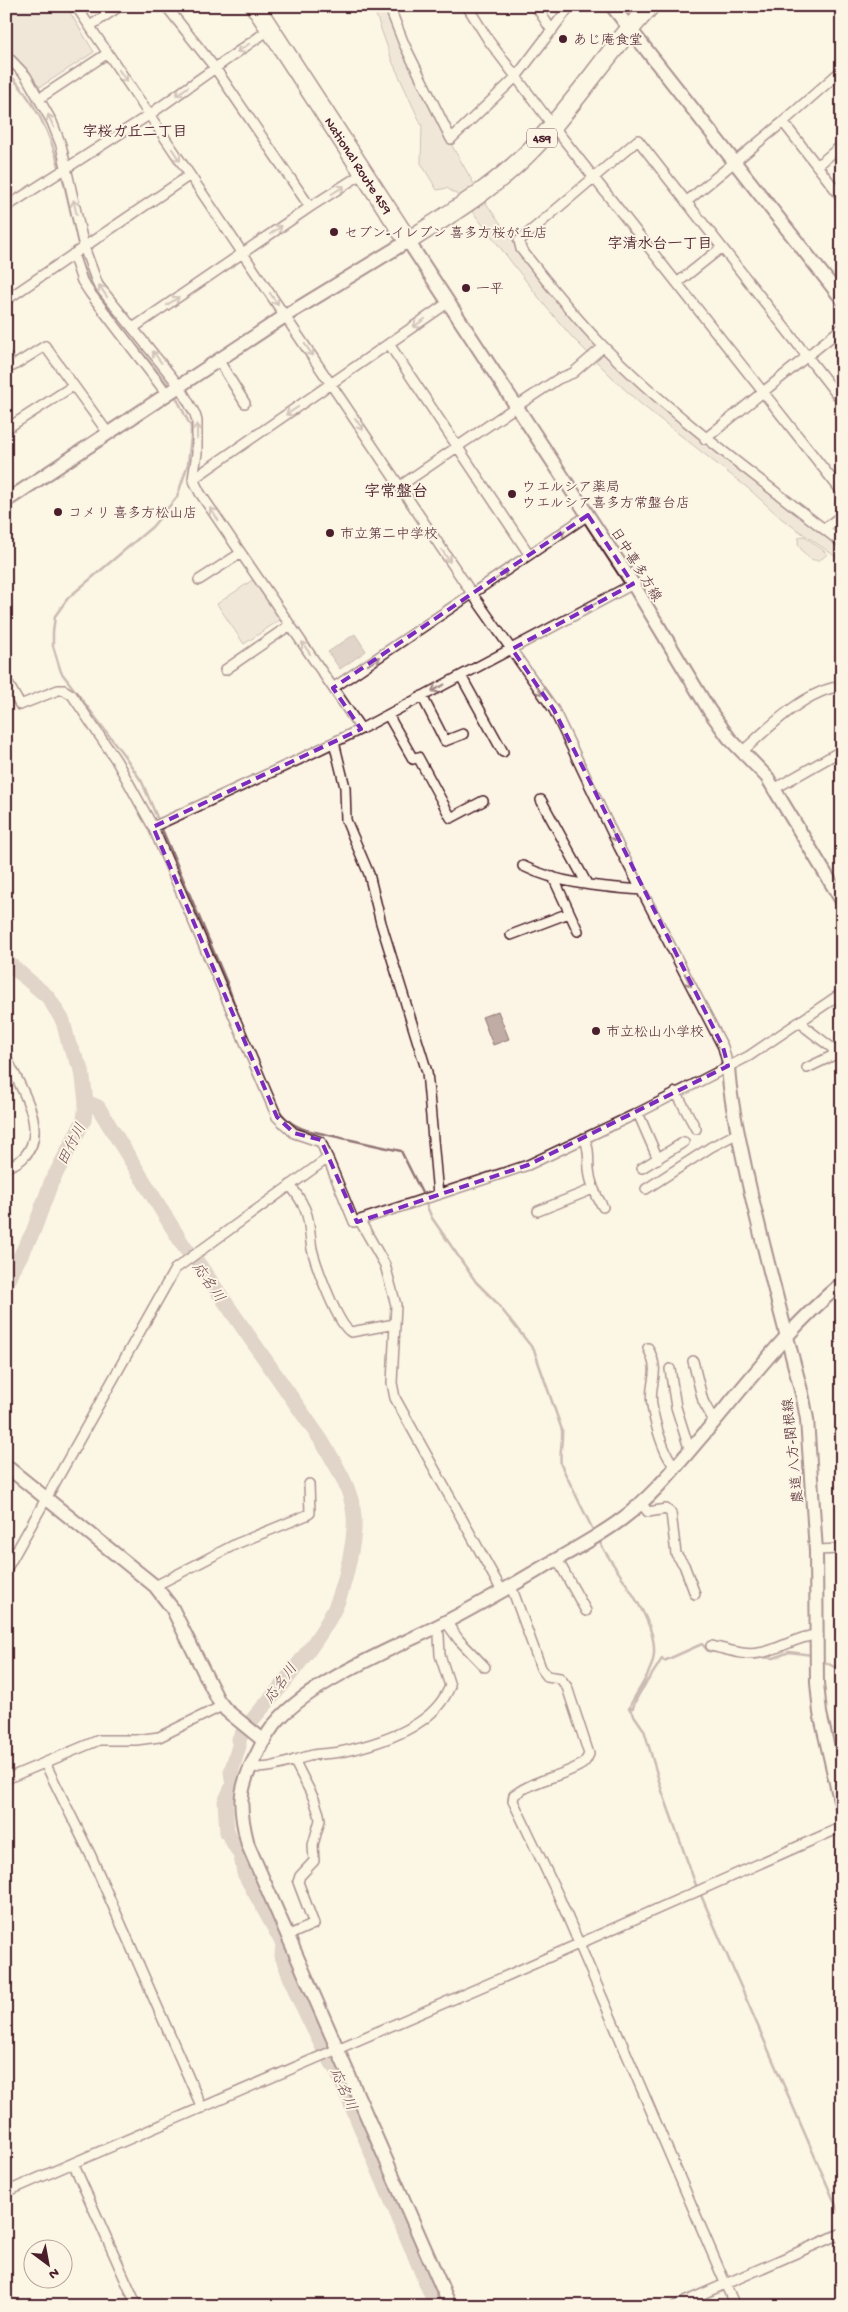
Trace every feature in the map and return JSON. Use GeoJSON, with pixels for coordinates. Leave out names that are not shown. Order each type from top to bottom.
{"type":"FeatureCollection","features":[{"type":"Feature","properties":{"kind":"highway","name":"National Route 459"},"geometry":{"type":"LineString","coordinates":[[255,6],[365,172],[408,241]]}},
{"type":"Feature","properties":{"kind":"highway","name":"459"},"geometry":{"type":"LineString","coordinates":[[408,241],[474,198],[530,152],[650,6]]}},
{"type":"Feature","properties":{"kind":"street"},"geometry":{"type":"LineString","coordinates":[[76,6],[473,595],[554,710],[641,890],[723,1047],[728,1066]]}},
{"type":"Feature","properties":{"kind":"street"},"geometry":{"type":"LineString","coordinates":[[90,26],[120,6]]}},
{"type":"Feature","properties":{"kind":"street"},"geometry":{"type":"LineString","coordinates":[[166,6],[216,68],[310,207]]}},
{"type":"Feature","properties":{"kind":"street"},"geometry":{"type":"LineString","coordinates":[[390,6],[404,44],[451,140],[516,77],[570,6]]}},
{"type":"Feature","properties":{"kind":"street"},"geometry":{"type":"LineString","coordinates":[[467,6],[489,42],[553,126],[842,492]]}},
{"type":"Feature","properties":{"kind":"street"},"geometry":{"type":"LineString","coordinates":[[536,6],[552,31]]}},
{"type":"Feature","properties":{"kind":"street"},"geometry":{"type":"LineString","coordinates":[[612,6],[842,299]]}},
{"type":"Feature","properties":{"kind":"street"},"geometry":{"type":"LineString","coordinates":[[6,207],[149,115],[270,29]]}},
{"type":"Feature","properties":{"kind":"street"},"geometry":{"type":"LineString","coordinates":[[40,98],[108,53]]}},
{"type":"Feature","properties":{"kind":"street"},"geometry":{"type":"LineString","coordinates":[[6,56],[26,76],[52,122],[66,167],[84,247],[98,285],[180,387],[197,421],[197,453],[192,479],[290,626],[362,729]]}},
{"type":"Feature","properties":{"kind":"street"},"geometry":{"type":"LineString","coordinates":[[686,202],[735,163],[842,70]]}},
{"type":"Feature","properties":{"kind":"street"},"geometry":{"type":"LineString","coordinates":[[783,122],[842,198]]}},
{"type":"Feature","properties":{"kind":"street"},"geometry":{"type":"LineString","coordinates":[[842,401],[638,140],[519,241],[521,250],[570,312],[604,347],[705,439],[842,543]]}},
{"type":"Feature","properties":{"kind":"street"},"geometry":{"type":"LineString","coordinates":[[818,166],[842,145]]}},
{"type":"Feature","properties":{"kind":"street"},"geometry":{"type":"LineString","coordinates":[[133,328],[310,207],[365,172]]}},
{"type":"Feature","properties":{"kind":"street"},"geometry":{"type":"LineString","coordinates":[[6,300],[190,175]]}},
{"type":"Feature","properties":{"kind":"street"},"geometry":{"type":"LineString","coordinates":[[6,501],[286,316],[408,241]]}},
{"type":"Feature","properties":{"kind":"street","name":"日中喜多方線"},"geometry":{"type":"LineString","coordinates":[[408,241],[633,584],[709,710],[730,738],[760,769],[774,789],[842,901]]}},
{"type":"Feature","properties":{"kind":"street"},"geometry":{"type":"LineString","coordinates":[[676,284],[721,248]]}},
{"type":"Feature","properties":{"kind":"street"},"geometry":{"type":"LineString","coordinates":[[73,254],[82,281],[90,293],[167,394]]}},
{"type":"Feature","properties":{"kind":"street"},"geometry":{"type":"LineString","coordinates":[[192,479],[448,302]]}},
{"type":"Feature","properties":{"kind":"street"},"geometry":{"type":"LineString","coordinates":[[705,439],[842,328]]}},
{"type":"Feature","properties":{"kind":"street"},"geometry":{"type":"LineString","coordinates":[[389,344],[529,554]]}},
{"type":"Feature","properties":{"kind":"street"},"geometry":{"type":"LineString","coordinates":[[6,356],[13,366],[45,346],[108,433]]}},
{"type":"Feature","properties":{"kind":"street"},"geometry":{"type":"LineString","coordinates":[[400,486],[558,379],[573,373],[604,347]]}},
{"type":"Feature","properties":{"kind":"street"},"geometry":{"type":"LineString","coordinates":[[219,360],[245,402]]}},
{"type":"Feature","properties":{"kind":"street"},"geometry":{"type":"LineString","coordinates":[[6,429],[73,386]]}},
{"type":"Feature","properties":{"kind":"street"},"geometry":{"type":"LineString","coordinates":[[333,688],[473,595],[529,554],[588,515]]}},
{"type":"Feature","properties":{"kind":"street"},"geometry":{"type":"LineString","coordinates":[[824,529],[842,515]]}},
{"type":"Feature","properties":{"kind":"street"},"geometry":{"type":"LineString","coordinates":[[199,580],[241,553]]}},
{"type":"Feature","properties":{"kind":"street"},"geometry":{"type":"LineString","coordinates":[[152,827],[362,729],[633,584]]}},
{"type":"Feature","properties":{"kind":"street"},"geometry":{"type":"LineString","coordinates":[[225,670],[290,626]]}},
{"type":"Feature","properties":{"kind":"street"},"geometry":{"type":"LineString","coordinates":[[460,676],[503,752]]}},
{"type":"Feature","properties":{"kind":"street"},"geometry":{"type":"LineString","coordinates":[[6,680],[20,705],[58,690],[64,690],[72,695],[116,760],[152,827],[277,1117],[294,1133],[321,1142],[354,1222],[528,1165],[638,1113],[763,1047],[842,993]]}},
{"type":"Feature","properties":{"kind":"street"},"geometry":{"type":"LineString","coordinates":[[743,751],[784,714],[813,695],[842,686]]}},
{"type":"Feature","properties":{"kind":"street"},"geometry":{"type":"LineString","coordinates":[[422,696],[445,741],[463,734]]}},
{"type":"Feature","properties":{"kind":"street"},"geometry":{"type":"LineString","coordinates":[[388,715],[413,759],[418,757],[451,818],[483,801]]}},
{"type":"Feature","properties":{"kind":"street"},"geometry":{"type":"LineString","coordinates":[[334,742],[345,787],[346,820],[369,874],[381,923],[427,1072],[438,1196]]}},
{"type":"Feature","properties":{"kind":"street"},"geometry":{"type":"LineString","coordinates":[[774,789],[839,752]]}},
{"type":"Feature","properties":{"kind":"street"},"geometry":{"type":"LineString","coordinates":[[541,800],[587,884]]}},
{"type":"Feature","properties":{"kind":"street"},"geometry":{"type":"LineString","coordinates":[[524,866],[553,877],[587,884],[641,890]]}},
{"type":"Feature","properties":{"kind":"street"},"geometry":{"type":"LineString","coordinates":[[553,877],[578,931]]}},
{"type":"Feature","properties":{"kind":"street"},"geometry":{"type":"LineString","coordinates":[[511,936],[569,913]]}},
{"type":"Feature","properties":{"kind":"street"},"geometry":{"type":"LineString","coordinates":[[801,1020],[806,1028],[832,1048],[834,1052],[832,1056],[808,1068]]}},
{"type":"Feature","properties":{"kind":"street"},"geometry":{"type":"LineString","coordinates":[[6,1057],[30,1110],[34,1126],[33,1144],[28,1152],[22,1160],[6,1167]]}},
{"type":"Feature","properties":{"kind":"street","name":"農道 八方-関根線"},"geometry":{"type":"LineString","coordinates":[[728,1066],[738,1133],[760,1233],[807,1419],[816,1550],[815,1661],[820,1713],[842,1809]]}},
{"type":"Feature","properties":{"kind":"street"},"geometry":{"type":"LineString","coordinates":[[676,1092],[696,1129]]}},
{"type":"Feature","properties":{"kind":"street"},"geometry":{"type":"LineString","coordinates":[[638,1113],[658,1160]]}},
{"type":"Feature","properties":{"kind":"street"},"geometry":{"type":"LineString","coordinates":[[646,1189],[711,1147],[738,1133]]}},
{"type":"Feature","properties":{"kind":"street"},"geometry":{"type":"LineString","coordinates":[[584,1138],[587,1144],[589,1171],[594,1189],[603,1207]]}},
{"type":"Feature","properties":{"kind":"street"},"geometry":{"type":"LineString","coordinates":[[642,1168],[658,1160],[684,1142]]}},
{"type":"Feature","properties":{"kind":"street"},"geometry":{"type":"LineString","coordinates":[[6,1570],[45,1497],[175,1269],[328,1158]]}},
{"type":"Feature","properties":{"kind":"street"},"geometry":{"type":"LineString","coordinates":[[290,1185],[301,1200],[308,1216],[317,1264],[342,1324],[351,1332],[395,1324]]}},
{"type":"Feature","properties":{"kind":"street"},"geometry":{"type":"LineString","coordinates":[[538,1211],[594,1189]]}},
{"type":"Feature","properties":{"kind":"street"},"geometry":{"type":"LineString","coordinates":[[360,1221],[385,1265],[396,1305],[392,1383],[394,1398],[506,1588],[541,1668],[547,1676],[560,1678],[567,1687],[589,1749],[589,1754],[581,1766],[529,1785],[514,1795],[513,1801],[579,1944],[735,2306]]}},
{"type":"Feature","properties":{"kind":"street"},"geometry":{"type":"LineString","coordinates":[[450,2306],[339,2048],[288,1936],[245,1833],[241,1797],[244,1778],[260,1737],[301,1698],[360,1665],[446,1622],[557,1559],[608,1529],[641,1503],[676,1467],[787,1336],[822,1300],[842,1283]]}},
{"type":"Feature","properties":{"kind":"street"},"geometry":{"type":"LineString","coordinates":[[648,1348],[655,1360],[651,1404],[662,1442],[672,1463],[676,1467]]}},
{"type":"Feature","properties":{"kind":"street"},"geometry":{"type":"LineString","coordinates":[[693,1361],[703,1401],[714,1421]]}},
{"type":"Feature","properties":{"kind":"street"},"geometry":{"type":"LineString","coordinates":[[670,1369],[676,1407],[688,1445],[692,1448]]}},
{"type":"Feature","properties":{"kind":"street"},"geometry":{"type":"LineString","coordinates":[[6,1466],[155,1586],[172,1608],[222,1706],[260,1737]]}},
{"type":"Feature","properties":{"kind":"street"},"geometry":{"type":"LineString","coordinates":[[155,1586],[236,1544],[307,1515],[310,1512],[308,1484]]}},
{"type":"Feature","properties":{"kind":"street"},"geometry":{"type":"LineString","coordinates":[[641,1503],[648,1512],[666,1509],[671,1513],[676,1554],[684,1565],[695,1594]]}},
{"type":"Feature","properties":{"kind":"street"},"geometry":{"type":"LineString","coordinates":[[816,1550],[842,1549]]}},
{"type":"Feature","properties":{"kind":"street"},"geometry":{"type":"LineString","coordinates":[[557,1559],[586,1611]]}},
{"type":"Feature","properties":{"kind":"street"},"geometry":{"type":"LineString","coordinates":[[446,1622],[459,1640],[485,1667]]}},
{"type":"Feature","properties":{"kind":"street"},"geometry":{"type":"LineString","coordinates":[[250,1766],[263,1768],[354,1749],[409,1729],[428,1716],[444,1698],[450,1686],[440,1656],[439,1635],[434,1628]]}},
{"type":"Feature","properties":{"kind":"street"},"geometry":{"type":"LineString","coordinates":[[711,1646],[751,1654],[760,1653],[801,1637],[816,1635]]}},
{"type":"Feature","properties":{"kind":"street"},"geometry":{"type":"LineString","coordinates":[[6,1779],[99,1740],[136,1740],[159,1737],[222,1706]]}},
{"type":"Feature","properties":{"kind":"street"},"geometry":{"type":"LineString","coordinates":[[288,1936],[314,1924],[298,1882],[300,1876],[314,1861],[314,1840],[320,1820],[314,1799],[294,1760]]}},
{"type":"Feature","properties":{"kind":"street"},"geometry":{"type":"LineString","coordinates":[[45,1764],[91,1856],[202,2108]]}},
{"type":"Feature","properties":{"kind":"street"},"geometry":{"type":"LineString","coordinates":[[6,2192],[579,1944],[842,1827]]}},
{"type":"Feature","properties":{"kind":"street"},"geometry":{"type":"LineString","coordinates":[[73,2163],[137,2306]]}},
{"type":"Feature","properties":{"kind":"street"},"geometry":{"type":"LineString","coordinates":[[676,2306],[842,2233]]}},
{"type":"Feature","properties":{"kind":"street"},"geometry":{"type":"LineString","coordinates":[[6,2300],[18,2306]]}},
{"type":"Feature","properties":{"kind":"highlighted area"},"geometry":{"type":"Polygon","coordinates":[[[588,515],[633,584],[512,649],[554,710],[723,1047],[728,1066],[528,1165],[357,1222],[321,1140],[294,1133],[277,1117],[153,827],[361,729],[333,688],[588,515]]]}},
{"type":"Feature","properties":{"kind":"shaded area"},"geometry":{"type":"Polygon","coordinates":[[[6,6],[66,6],[94,52],[40,87],[6,48],[6,6]]]}},
{"type":"Feature","properties":{"kind":"shaded area"},"geometry":{"type":"Polygon","coordinates":[[[373,6],[387,6],[435,116],[478,191],[465,200],[447,188],[437,190],[421,163],[422,126],[393,63],[373,6]]]}},
{"type":"Feature","properties":{"kind":"shaded area"},"geometry":{"type":"Polygon","coordinates":[[[485,202],[535,271],[697,436],[842,546],[842,561],[782,519],[749,489],[642,405],[572,337],[547,308],[472,211],[485,202]]]}},
{"type":"Feature","properties":{"kind":"shaded area"},"geometry":{"type":"Polygon","coordinates":[[[804,536],[827,554],[818,560],[807,556],[798,544],[799,537],[804,536]]]}},
{"type":"Feature","properties":{"kind":"shaded area"},"geometry":{"type":"Polygon","coordinates":[[[254,579],[281,619],[244,644],[217,604],[254,579]]]}},
{"type":"Feature","properties":{"kind":"shaded area"},"geometry":{"type":"Polygon","coordinates":[[[355,634],[366,651],[340,669],[328,652],[355,634]]]}},
{"type":"Feature","properties":{"kind":"shaded area"},"geometry":{"type":"Polygon","coordinates":[[[498,1011],[509,1039],[493,1045],[482,1017],[498,1011]]]}},
{"type":"Feature","properties":{"kind":"waterway"},"geometry":{"type":"LineString","coordinates":[[6,71],[33,104],[52,143],[60,170]]}},
{"type":"Feature","properties":{"kind":"waterway"},"geometry":{"type":"LineString","coordinates":[[62,175],[79,248]]}},
{"type":"Feature","properties":{"kind":"waterway"},"geometry":{"type":"LineString","coordinates":[[80,253],[81,263],[95,292]]}},
{"type":"Feature","properties":{"kind":"waterway"},"geometry":{"type":"LineString","coordinates":[[122,328],[171,388]]}},
{"type":"Feature","properties":{"kind":"waterway"},"geometry":{"type":"LineString","coordinates":[[175,395],[191,427],[188,464],[177,497],[152,527],[68,598],[55,616],[53,646],[61,672],[142,782],[278,1109],[290,1122],[306,1130],[401,1151],[424,1197]]}},
{"type":"Feature","properties":{"kind":"waterway","name":"田付川"},"geometry":{"type":"LineString","coordinates":[[6,961],[48,997],[63,1021],[69,1045],[82,1070],[86,1102],[84,1120],[51,1183],[33,1232],[6,1283]]}},
{"type":"Feature","properties":{"kind":"waterway","name":"応名川"},"geometry":{"type":"LineString","coordinates":[[86,1102],[98,1107],[185,1248],[196,1260],[321,1440],[342,1476],[353,1506],[353,1538],[342,1590],[334,1610],[310,1649],[248,1725],[239,1739],[239,1746],[231,1772],[233,1785],[225,1802],[227,1832],[241,1856],[244,1873],[283,1944],[282,1956],[298,1997],[323,2048],[337,2071],[436,2306]]}},
{"type":"Feature","properties":{"kind":"waterway"},"geometry":{"type":"LineString","coordinates":[[425,1202],[432,1218],[476,1282],[496,1302],[534,1350],[562,1430],[561,1465],[595,1534]]}},
{"type":"Feature","properties":{"kind":"waterway"},"geometry":{"type":"LineString","coordinates":[[599,1541],[636,1599],[651,1630],[654,1646],[651,1666],[629,1708]]}},
{"type":"Feature","properties":{"kind":"waterway"},"geometry":{"type":"LineString","coordinates":[[630,1708],[633,1708],[638,1695],[662,1658],[664,1661],[702,1644],[708,1651],[724,1653]]}},
{"type":"Feature","properties":{"kind":"waterway"},"geometry":{"type":"LineString","coordinates":[[756,1657],[774,1658],[789,1652],[812,1655]]}},
{"type":"Feature","properties":{"kind":"waterway"},"geometry":{"type":"LineString","coordinates":[[821,1660],[842,1671]]}},
{"type":"Feature","properties":{"kind":"waterway"},"geometry":{"type":"LineString","coordinates":[[629,1708],[644,1730],[662,1791],[697,1888]]}},
{"type":"Feature","properties":{"kind":"waterway"},"geometry":{"type":"LineString","coordinates":[[700,1893],[842,2219]]}},
{"type":"Feature","properties":{"kind":"place","name":"あじ庵食堂"},"geometry":{"type":"Point","coordinates":[563,39]}},
{"type":"Feature","properties":{"kind":"place","name":"セブン-イレブン 喜多方桜が丘店"},"geometry":{"type":"Point","coordinates":[334,232]}},
{"type":"Feature","properties":{"kind":"place","name":"一平"},"geometry":{"type":"Point","coordinates":[466,288]}},
{"type":"Feature","properties":{"kind":"place","name":"ウエルシア薬局 ウエルシア喜多方常盤台店"},"geometry":{"type":"Point","coordinates":[512,494]}},
{"type":"Feature","properties":{"kind":"place","name":"コメリ 喜多方松山店"},"geometry":{"type":"Point","coordinates":[58,512]}},
{"type":"Feature","properties":{"kind":"place","name":"市立第二中学校"},"geometry":{"type":"Point","coordinates":[330,533]}},
{"type":"Feature","properties":{"kind":"place","name":"市立松山小学校"},"geometry":{"type":"Point","coordinates":[596,1031]}},
{"type":"Feature","properties":{"kind":"district","name":"字桜ガ丘二丁目"},"geometry":{"type":"Point","coordinates":[135,131]}},
{"type":"Feature","properties":{"kind":"district","name":"字清水台一丁目"},"geometry":{"type":"Point","coordinates":[660,243]}},
{"type":"Feature","properties":{"kind":"district","name":"字常盤台"},"geometry":{"type":"Point","coordinates":[396,490]}}]}
